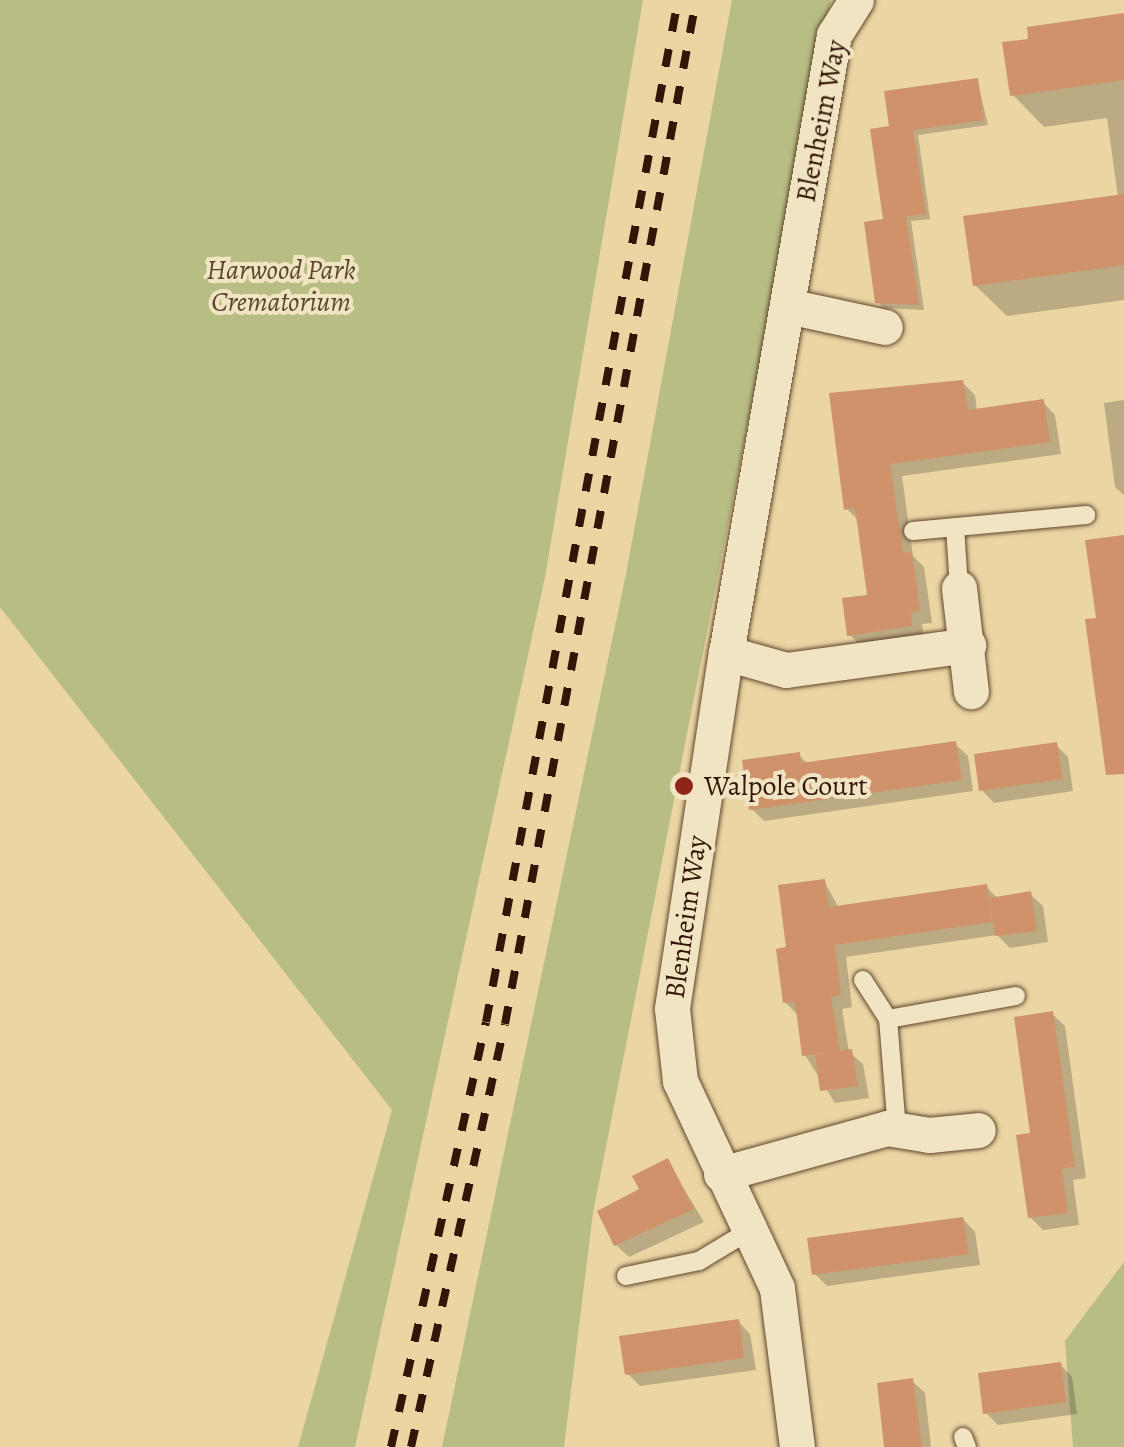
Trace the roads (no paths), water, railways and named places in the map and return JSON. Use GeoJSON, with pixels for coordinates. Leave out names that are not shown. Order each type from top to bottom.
{"type":"FeatureCollection","features":[{"type":"Feature","properties":{"kind":"street","name":"Blenheim Way"},"geometry":{"type":"LineString","coordinates":[[797,1447],[777,1288],[680,1082],[672,1008],[726,653],[834,35],[856,0]]}},
{"type":"Feature","properties":{"kind":"street"},"geometry":{"type":"LineString","coordinates":[[788,306],[885,327]]}},
{"type":"Feature","properties":{"kind":"street"},"geometry":{"type":"LineString","coordinates":[[959,588],[971,691]]}},
{"type":"Feature","properties":{"kind":"street"},"geometry":{"type":"LineString","coordinates":[[726,653],[786,670],[968,646]]}},
{"type":"Feature","properties":{"kind":"street"},"geometry":{"type":"LineString","coordinates":[[721,1174],[898,1130],[978,1130]]}},
{"type":"Feature","properties":{"kind":"lane"},"geometry":{"type":"LineString","coordinates":[[912,531],[1086,515]]}},
{"type":"Feature","properties":{"kind":"lane"},"geometry":{"type":"LineString","coordinates":[[955,527],[959,588]]}},
{"type":"Feature","properties":{"kind":"lane"},"geometry":{"type":"LineString","coordinates":[[863,980],[888,1019],[898,1130]]}},
{"type":"Feature","properties":{"kind":"lane"},"geometry":{"type":"LineString","coordinates":[[888,1019],[1016,996]]}},
{"type":"Feature","properties":{"kind":"lane"},"geometry":{"type":"LineString","coordinates":[[626,1276],[699,1261],[752,1228]]}},
{"type":"Feature","properties":{"kind":"railway"},"geometry":{"type":"LineString","coordinates":[[391,1447],[486,1022],[678,0]]}},
{"type":"Feature","properties":{"kind":"railway"},"geometry":{"type":"LineString","coordinates":[[411,1447],[505,1024],[696,0]]}},
{"type":"Feature","properties":{"kind":"place","name":"Walpole Court"},"geometry":{"type":"Point","coordinates":[684,786]}},
{"type":"Feature","properties":{"kind":"park label","name":"Harwood Park Crematorium"},"geometry":{"type":"Point","coordinates":[281,286]}}]}
